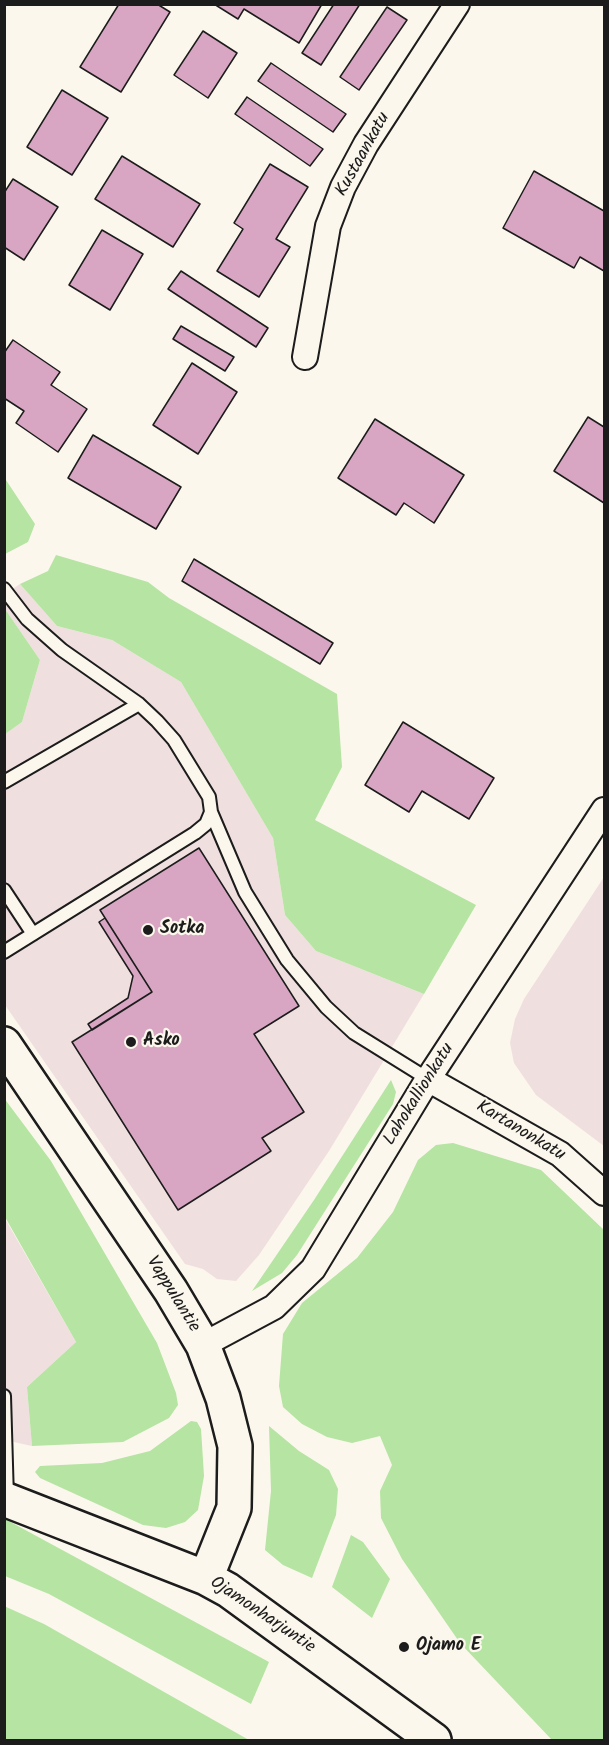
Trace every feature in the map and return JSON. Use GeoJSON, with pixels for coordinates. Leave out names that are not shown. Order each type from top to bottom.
{"type":"FeatureCollection","features":[{"type":"Feature","properties":{"kind":"street","name":"Kustaankatu"},"geometry":{"type":"LineString","coordinates":[[305,357],[328,226],[343,187],[366,144],[458,4]]}},
{"type":"Feature","properties":{"kind":"street","name":"Lahokallionkatu"},"geometry":{"type":"LineString","coordinates":[[203,1345],[274,1307],[313,1269],[428,1079],[604,810]]}},
{"type":"Feature","properties":{"kind":"street","name":"Vappulantie"},"geometry":{"type":"LineString","coordinates":[[4,1044],[171,1291],[203,1345],[223,1398],[235,1446],[234,1508],[206,1578]]}},
{"type":"Feature","properties":{"kind":"street","name":"Kartanonkatu"},"geometry":{"type":"LineString","coordinates":[[428,1079],[560,1154],[604,1193]]}},
{"type":"Feature","properties":{"kind":"street","name":"Ojamonharjuntie"},"geometry":{"type":"LineString","coordinates":[[6,1499],[206,1578],[237,1596],[434,1740]]}},
{"type":"Feature","properties":{"kind":"lane"},"geometry":{"type":"LineString","coordinates":[[4,589],[27,619],[62,650],[139,704],[174,740],[208,796],[211,812],[245,892],[287,960],[326,1007],[354,1033],[428,1079]]}},
{"type":"Feature","properties":{"kind":"lane"},"geometry":{"type":"LineString","coordinates":[[4,782],[139,704]]}},
{"type":"Feature","properties":{"kind":"lane"},"geometry":{"type":"LineString","coordinates":[[4,952],[195,833],[206,824],[211,812]]}},
{"type":"Feature","properties":{"kind":"lane"},"geometry":{"type":"LineString","coordinates":[[4,890],[33,934]]}},
{"type":"Feature","properties":{"kind":"lane"},"geometry":{"type":"LineString","coordinates":[[4,1396],[6,1499]]}},
{"type":"Feature","properties":{"kind":"shaded area"},"geometry":{"type":"Polygon","coordinates":[[[20,584],[57,626],[112,640],[181,682],[273,838],[285,915],[316,951],[424,994],[329,1151],[259,1255],[236,1281],[217,1279],[203,1269],[185,1264],[5,1005],[4,734],[22,722],[40,660],[5,609],[5,594],[20,584]]]}},
{"type":"Feature","properties":{"kind":"shaded area"},"geometry":{"type":"Polygon","coordinates":[[[604,877],[604,1146],[536,1095],[514,1063],[510,1043],[515,1019],[524,999],[604,877]]]}},
{"type":"Feature","properties":{"kind":"shaded area"},"geometry":{"type":"Polygon","coordinates":[[[4,1217],[76,1342],[27,1387],[32,1446],[5,1440],[4,1217]]]}},
{"type":"Feature","properties":{"kind":"green space"},"geometry":{"type":"Polygon","coordinates":[[[4,477],[35,524],[28,542],[5,554],[4,477]]]}},
{"type":"Feature","properties":{"kind":"green space"},"geometry":{"type":"Polygon","coordinates":[[[56,555],[148,582],[169,598],[337,694],[342,767],[315,820],[476,905],[424,994],[316,951],[285,915],[273,838],[181,682],[112,640],[57,626],[20,584],[48,571],[56,555]]]}},
{"type":"Feature","properties":{"kind":"green space"},"geometry":{"type":"Polygon","coordinates":[[[5,609],[40,660],[22,722],[5,734],[5,609]]]}},
{"type":"Feature","properties":{"kind":"green space"},"geometry":{"type":"Polygon","coordinates":[[[391,1080],[396,1092],[393,1104],[297,1255],[282,1273],[252,1291],[314,1200],[391,1080]]]}},
{"type":"Feature","properties":{"kind":"green space"},"geometry":{"type":"Polygon","coordinates":[[[4,1098],[51,1161],[157,1343],[176,1393],[178,1405],[169,1418],[123,1442],[32,1446],[27,1387],[76,1342],[5,1217],[4,1098]]]}},
{"type":"Feature","properties":{"kind":"green space"},"geometry":{"type":"Polygon","coordinates":[[[453,1143],[541,1170],[604,1230],[604,1740],[552,1740],[460,1643],[402,1559],[381,1518],[380,1491],[392,1465],[380,1436],[352,1443],[327,1437],[302,1424],[283,1407],[279,1386],[283,1334],[302,1303],[357,1258],[393,1212],[418,1160],[436,1145],[453,1143]]]}},
{"type":"Feature","properties":{"kind":"green space"},"geometry":{"type":"Polygon","coordinates":[[[191,1421],[197,1422],[201,1429],[204,1476],[198,1510],[185,1522],[166,1528],[143,1525],[40,1478],[35,1472],[40,1466],[102,1463],[150,1451],[191,1421]]]}},
{"type":"Feature","properties":{"kind":"green space"},"geometry":{"type":"Polygon","coordinates":[[[269,1426],[299,1451],[329,1470],[338,1489],[336,1515],[312,1578],[283,1565],[265,1550],[271,1491],[269,1426]]]}},
{"type":"Feature","properties":{"kind":"green space"},"geometry":{"type":"Polygon","coordinates":[[[5,1519],[269,1662],[251,1704],[49,1594],[5,1576],[5,1519]]]}},
{"type":"Feature","properties":{"kind":"green space"},"geometry":{"type":"Polygon","coordinates":[[[351,1535],[363,1542],[390,1579],[372,1618],[332,1587],[351,1535]]]}},
{"type":"Feature","properties":{"kind":"green space"},"geometry":{"type":"Polygon","coordinates":[[[4,1606],[44,1624],[249,1740],[5,1740],[4,1606]]]}},
{"type":"Feature","properties":{"kind":"building"},"geometry":{"type":"Polygon","coordinates":[[[119,4],[157,4],[170,12],[121,92],[80,67],[119,4]]]}},
{"type":"Feature","properties":{"kind":"building"},"geometry":{"type":"Polygon","coordinates":[[[214,4],[322,4],[299,43],[244,9],[238,19],[214,4]]]}},
{"type":"Feature","properties":{"kind":"building"},"geometry":{"type":"Polygon","coordinates":[[[334,4],[360,4],[321,65],[302,53],[334,4]]]}},
{"type":"Feature","properties":{"kind":"building"},"geometry":{"type":"Polygon","coordinates":[[[387,7],[407,20],[359,90],[340,77],[387,7]]]}},
{"type":"Feature","properties":{"kind":"building"},"geometry":{"type":"Polygon","coordinates":[[[203,31],[237,53],[208,98],[174,75],[203,31]]]}},
{"type":"Feature","properties":{"kind":"building"},"geometry":{"type":"Polygon","coordinates":[[[271,63],[346,114],[333,132],[258,81],[271,63]]]}},
{"type":"Feature","properties":{"kind":"building"},"geometry":{"type":"Polygon","coordinates":[[[62,90],[108,118],[72,175],[27,147],[62,90]]]}},
{"type":"Feature","properties":{"kind":"building"},"geometry":{"type":"Polygon","coordinates":[[[247,97],[323,149],[310,166],[235,114],[247,97]]]}},
{"type":"Feature","properties":{"kind":"building"},"geometry":{"type":"Polygon","coordinates":[[[122,156],[200,204],[173,247],[95,199],[122,156]]]}},
{"type":"Feature","properties":{"kind":"building"},"geometry":{"type":"Polygon","coordinates":[[[270,164],[308,187],[276,239],[290,247],[259,297],[217,271],[243,229],[234,223],[270,164]]]}},
{"type":"Feature","properties":{"kind":"building"},"geometry":{"type":"Polygon","coordinates":[[[534,171],[604,211],[604,271],[580,257],[574,268],[503,228],[534,171]]]}},
{"type":"Feature","properties":{"kind":"building"},"geometry":{"type":"Polygon","coordinates":[[[13,179],[58,207],[24,260],[4,247],[4,193],[13,179]]]}},
{"type":"Feature","properties":{"kind":"building"},"geometry":{"type":"Polygon","coordinates":[[[102,230],[143,254],[110,310],[69,285],[102,230]]]}},
{"type":"Feature","properties":{"kind":"building"},"geometry":{"type":"Polygon","coordinates":[[[181,271],[268,328],[256,347],[168,289],[181,271]]]}},
{"type":"Feature","properties":{"kind":"building"},"geometry":{"type":"Polygon","coordinates":[[[181,326],[234,357],[225,371],[173,339],[181,326]]]}},
{"type":"Feature","properties":{"kind":"building"},"geometry":{"type":"Polygon","coordinates":[[[13,340],[60,372],[51,385],[87,409],[58,452],[16,423],[24,411],[4,398],[4,353],[13,340]]]}},
{"type":"Feature","properties":{"kind":"building"},"geometry":{"type":"Polygon","coordinates":[[[192,363],[237,392],[198,454],[153,425],[192,363]]]}},
{"type":"Feature","properties":{"kind":"building"},"geometry":{"type":"Polygon","coordinates":[[[588,417],[604,427],[604,503],[554,471],[588,417]]]}},
{"type":"Feature","properties":{"kind":"building"},"geometry":{"type":"Polygon","coordinates":[[[375,419],[464,475],[434,523],[404,503],[396,515],[338,478],[375,419]]]}},
{"type":"Feature","properties":{"kind":"building"},"geometry":{"type":"Polygon","coordinates":[[[93,435],[181,487],[156,529],[68,478],[93,435]]]}},
{"type":"Feature","properties":{"kind":"building"},"geometry":{"type":"Polygon","coordinates":[[[194,559],[333,643],[320,664],[182,581],[194,559]]]}},
{"type":"Feature","properties":{"kind":"building"},"geometry":{"type":"Polygon","coordinates":[[[403,722],[494,778],[469,819],[422,791],[409,812],[365,785],[403,722]]]}},
{"type":"Feature","properties":{"kind":"building"},"geometry":{"type":"Polygon","coordinates":[[[199,848],[299,1006],[254,1034],[304,1112],[262,1138],[271,1151],[178,1210],[72,1042],[152,992],[100,910],[199,848]]]}},
{"type":"Feature","properties":{"kind":"building"},"geometry":{"type":"Polygon","coordinates":[[[105,918],[152,992],[92,1030],[88,1024],[128,998],[133,976],[99,922],[105,918]]]}},
{"type":"Feature","properties":{"kind":"place","name":"Sotka"},"geometry":{"type":"Point","coordinates":[148,930]}},
{"type":"Feature","properties":{"kind":"place","name":"Asko"},"geometry":{"type":"Point","coordinates":[131,1042]}},
{"type":"Feature","properties":{"kind":"place","name":"Ojamo E"},"geometry":{"type":"Point","coordinates":[404,1647]}}]}
